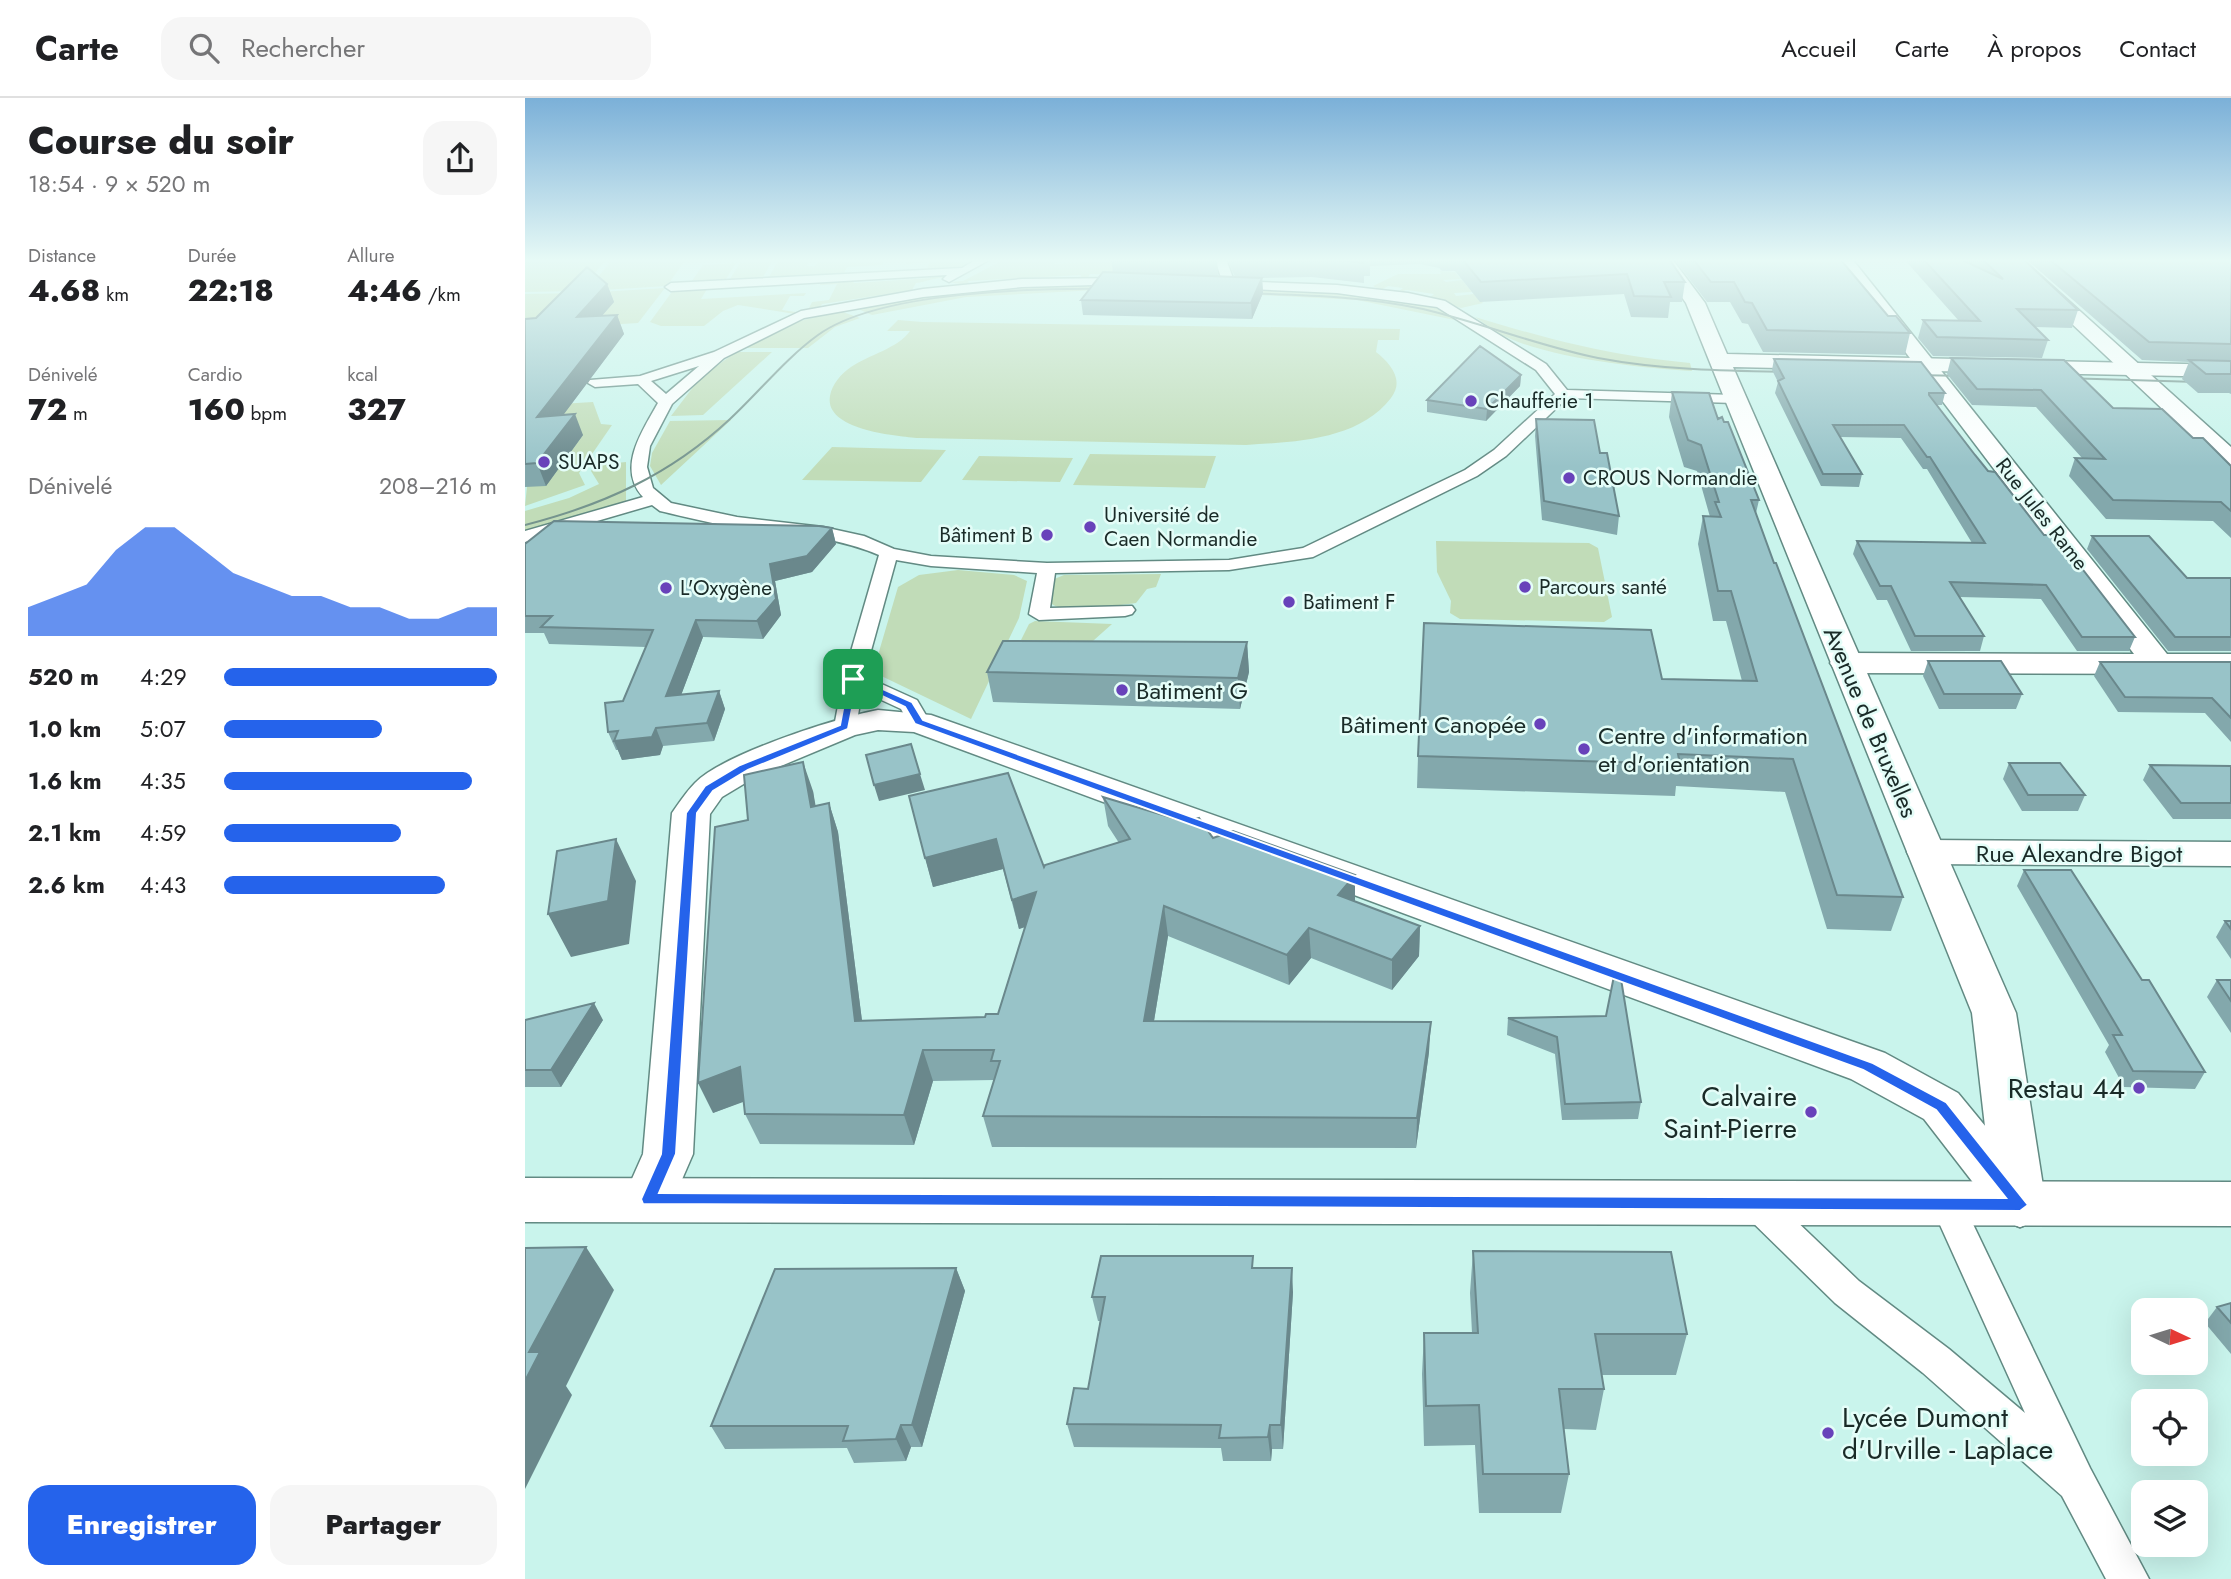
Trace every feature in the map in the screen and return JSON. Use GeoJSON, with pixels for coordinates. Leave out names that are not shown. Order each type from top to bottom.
{"type":"FeatureCollection","features":[{"type":"Feature","properties":{"kind":"street","name":"Avenue de Bruxelles"},"geometry":{"type":"LineString","coordinates":[[1705,328],[1994,1013],[2020,1205]]}},
{"type":"Feature","properties":{"kind":"street","name":"Rue Jules Rame"},"geometry":{"type":"LineString","coordinates":[[1897,328],[2158,664]]}},
{"type":"Feature","properties":{"kind":"street"},"geometry":{"type":"LineString","coordinates":[[2085,328],[2231,460]]}},
{"type":"Feature","properties":{"kind":"street"},"geometry":{"type":"LineString","coordinates":[[1718,360],[2231,372]]}},
{"type":"Feature","properties":{"kind":"street"},"geometry":{"type":"LineString","coordinates":[[1846,663],[2231,664]]}},
{"type":"Feature","properties":{"kind":"street"},"geometry":{"type":"LineString","coordinates":[[649,1199],[668,1154],[691,813],[709,789],[744,768],[845,727],[878,720],[919,722],[1868,1066],[1941,1106],[2020,1205]]}},
{"type":"Feature","properties":{"kind":"street","name":"Rue Alexandre Bigot"},"geometry":{"type":"LineString","coordinates":[[1926,852],[2231,854]]}},
{"type":"Feature","properties":{"kind":"street"},"geometry":{"type":"LineString","coordinates":[[525,1200],[2231,1204]]}},
{"type":"Feature","properties":{"kind":"lane"},"geometry":{"type":"LineString","coordinates":[[761,328],[719,355],[666,402],[642,446],[639,467],[645,490],[666,508],[725,520],[823,532],[858,540],[889,554],[933,561],[1047,568],[1229,565],[1307,553],[1471,473],[1500,453],[1563,394],[1735,399]]}},
{"type":"Feature","properties":{"kind":"lane"},"geometry":{"type":"LineString","coordinates":[[1482,328],[1541,367],[1563,394]]}},
{"type":"Feature","properties":{"kind":"lane"},"geometry":{"type":"LineString","coordinates":[[595,383],[641,380],[700,358],[719,355]]}},
{"type":"Feature","properties":{"kind":"lane"},"geometry":{"type":"LineString","coordinates":[[615,382],[625,368]]}},
{"type":"Feature","properties":{"kind":"lane"},"geometry":{"type":"LineString","coordinates":[[641,380],[666,402]]}},
{"type":"Feature","properties":{"kind":"lane"},"geometry":{"type":"LineString","coordinates":[[525,537],[654,499]]}},
{"type":"Feature","properties":{"kind":"lane"},"geometry":{"type":"LineString","coordinates":[[845,727],[853,679],[889,554]]}},
{"type":"Feature","properties":{"kind":"lane"},"geometry":{"type":"LineString","coordinates":[[1047,568],[1039,614],[1125,610]]}},
{"type":"Feature","properties":{"kind":"lane"},"geometry":{"type":"LineString","coordinates":[[853,679],[909,705],[919,722]]}},
{"type":"Feature","properties":{"kind":"lane"},"geometry":{"type":"LineString","coordinates":[[1756,1204],[1847,1292],[1935,1361],[2075,1482]]}},
{"type":"Feature","properties":{"kind":"lane"},"geometry":{"type":"LineString","coordinates":[[1947,1205],[2075,1482],[2128,1579]]}},
{"type":"Feature","properties":{"kind":"green space"},"geometry":{"type":"Polygon","coordinates":[[[782,328],[834,328],[808,348],[742,348],[782,328]]]}},
{"type":"Feature","properties":{"kind":"green space"},"geometry":{"type":"Polygon","coordinates":[[[890,328],[1400,329],[1399,340],[1378,340],[1376,352],[1391,367],[1397,385],[1391,398],[1378,412],[1362,423],[1325,436],[1246,445],[919,438],[879,433],[849,424],[838,417],[831,407],[831,392],[840,376],[847,370],[891,347],[910,331],[887,331],[890,328]]]}},
{"type":"Feature","properties":{"kind":"green space"},"geometry":{"type":"Polygon","coordinates":[[[1492,328],[1513,328],[1581,346],[1690,363],[1692,371],[1569,356],[1502,335],[1492,328]]]}},
{"type":"Feature","properties":{"kind":"green space"},"geometry":{"type":"Polygon","coordinates":[[[736,352],[772,352],[703,415],[671,416],[700,378],[736,352]]]}},
{"type":"Feature","properties":{"kind":"green space"},"geometry":{"type":"Polygon","coordinates":[[[593,402],[601,424],[612,425],[579,473],[585,485],[525,506],[532,439],[560,404],[593,402]]]}},
{"type":"Feature","properties":{"kind":"green space"},"geometry":{"type":"Polygon","coordinates":[[[731,420],[661,485],[650,466],[652,453],[670,421],[731,420]]]}},
{"type":"Feature","properties":{"kind":"green space"},"geometry":{"type":"Polygon","coordinates":[[[832,447],[946,450],[921,482],[802,480],[832,447]]]}},
{"type":"Feature","properties":{"kind":"green space"},"geometry":{"type":"Polygon","coordinates":[[[1090,454],[1216,456],[1205,488],[1073,485],[1090,454]]]}},
{"type":"Feature","properties":{"kind":"green space"},"geometry":{"type":"Polygon","coordinates":[[[979,456],[1073,458],[1060,482],[962,480],[979,456]]]}},
{"type":"Feature","properties":{"kind":"green space"},"geometry":{"type":"Polygon","coordinates":[[[626,462],[626,501],[525,531],[525,511],[569,498],[599,484],[591,471],[595,465],[626,462]]]}},
{"type":"Feature","properties":{"kind":"green space","name":"Parcours santé"},"geometry":{"type":"Polygon","coordinates":[[[1436,541],[1589,543],[1598,548],[1612,617],[1604,622],[1460,619],[1450,613],[1451,601],[1437,572],[1436,541]]]}},
{"type":"Feature","properties":{"kind":"green space"},"geometry":{"type":"Polygon","coordinates":[[[958,570],[1014,575],[1027,581],[1019,618],[971,719],[873,672],[898,587],[919,575],[958,570]]]}},
{"type":"Feature","properties":{"kind":"green space"},"geometry":{"type":"Polygon","coordinates":[[[1161,574],[1156,587],[1147,589],[1136,603],[1068,609],[1050,603],[1052,580],[1064,575],[1161,574]]]}},
{"type":"Feature","properties":{"kind":"green space"},"geometry":{"type":"Polygon","coordinates":[[[1035,621],[1112,624],[1057,673],[1011,660],[1029,624],[1035,621]]]}},
{"type":"Feature","properties":{"kind":"building"},"geometry":{"type":"Polygon","coordinates":[[[525,328],[607,328],[537,417],[575,414],[537,463],[525,464],[525,328]]]}},
{"type":"Feature","properties":{"kind":"building"},"geometry":{"type":"Polygon","coordinates":[[[1766,328],[1906,328],[1910,333],[1766,328]]]}},
{"type":"Feature","properties":{"kind":"building"},"geometry":{"type":"Polygon","coordinates":[[[1930,328],[2036,328],[2048,340],[1937,337],[1930,328]]]}},
{"type":"Feature","properties":{"kind":"building"},"geometry":{"type":"Polygon","coordinates":[[[2132,328],[2231,328],[2231,344],[2149,342],[2132,328]]]}},
{"type":"Feature","properties":{"kind":"building"},"geometry":{"type":"Polygon","coordinates":[[[1480,346],[1521,375],[1487,409],[1427,400],[1480,346]]]}},
{"type":"Feature","properties":{"kind":"building"},"geometry":{"type":"Polygon","coordinates":[[[1951,358],[2064,360],[2113,408],[2162,409],[2193,438],[2203,438],[2231,466],[2231,511],[2221,502],[2113,500],[2075,458],[2105,459],[2041,390],[1977,389],[1951,358]]]}},
{"type":"Feature","properties":{"kind":"building"},"geometry":{"type":"Polygon","coordinates":[[[1774,359],[1921,362],[1945,393],[1929,395],[1975,455],[1988,471],[1995,472],[2044,535],[2056,535],[2135,637],[2082,637],[2046,585],[1950,582],[1984,636],[1915,636],[1891,586],[1880,586],[1857,541],[1985,543],[1930,457],[1927,457],[1904,425],[1833,425],[1862,474],[1823,474],[1778,381],[1784,378],[1774,359]]]}},
{"type":"Feature","properties":{"kind":"building"},"geometry":{"type":"Polygon","coordinates":[[[2189,360],[2231,361],[2231,374],[2206,374],[2189,360]]]}},
{"type":"Feature","properties":{"kind":"building"},"geometry":{"type":"Polygon","coordinates":[[[1672,392],[1709,393],[1718,419],[1722,417],[1724,422],[1728,422],[1759,500],[1751,500],[1774,563],[1903,897],[1837,895],[1793,759],[1678,754],[1680,764],[1418,756],[1424,623],[1651,630],[1662,679],[1757,681],[1731,591],[1718,591],[1703,516],[1721,517],[1715,502],[1719,502],[1701,445],[1688,440],[1672,392]]]}},
{"type":"Feature","properties":{"kind":"building","name":"CROUS Normandie"},"geometry":{"type":"Polygon","coordinates":[[[1536,419],[1594,420],[1600,453],[1607,453],[1619,516],[1544,501],[1536,419]]]}},
{"type":"Feature","properties":{"kind":"building","name":"L'Oxygène"},"geometry":{"type":"Polygon","coordinates":[[[554,521],[832,528],[807,556],[770,564],[776,599],[757,621],[696,620],[666,696],[719,691],[707,723],[656,728],[652,737],[614,741],[618,731],[608,732],[605,703],[623,701],[653,630],[541,627],[552,616],[525,616],[525,544],[554,521]]]}},
{"type":"Feature","properties":{"kind":"building"},"geometry":{"type":"Polygon","coordinates":[[[2092,536],[2149,536],[2187,578],[2231,578],[2231,637],[2175,637],[2092,536]]]}},
{"type":"Feature","properties":{"kind":"building"},"geometry":{"type":"Polygon","coordinates":[[[1003,641],[1247,642],[1238,678],[987,672],[1003,641]]]}},
{"type":"Feature","properties":{"kind":"building"},"geometry":{"type":"Polygon","coordinates":[[[1928,661],[2001,661],[2022,694],[1944,694],[1928,661]]]}},
{"type":"Feature","properties":{"kind":"building"},"geometry":{"type":"Polygon","coordinates":[[[2100,662],[2231,662],[2231,718],[2212,698],[2125,697],[2100,662]]]}},
{"type":"Feature","properties":{"kind":"building"},"geometry":{"type":"Polygon","coordinates":[[[911,744],[920,774],[874,785],[866,755],[911,744]]]}},
{"type":"Feature","properties":{"kind":"building"},"geometry":{"type":"Polygon","coordinates":[[[803,762],[811,807],[829,803],[855,1021],[985,1017],[986,1014],[998,1014],[1036,892],[1012,900],[996,839],[925,858],[909,796],[1008,773],[1044,867],[1130,839],[1103,797],[1186,822],[1199,818],[1213,838],[1233,831],[1355,875],[1338,895],[1420,926],[1392,960],[1309,928],[1287,955],[1164,906],[1144,1021],[1431,1022],[1417,1118],[983,1116],[1000,1061],[991,1061],[994,1050],[923,1050],[904,1115],[745,1114],[740,1067],[698,1083],[715,827],[748,820],[744,775],[803,762]]]}},
{"type":"Feature","properties":{"kind":"building"},"geometry":{"type":"Polygon","coordinates":[[[2009,763],[2060,763],[2085,795],[2028,795],[2009,763]]]}},
{"type":"Feature","properties":{"kind":"building"},"geometry":{"type":"Polygon","coordinates":[[[2150,765],[2231,766],[2231,803],[2181,803],[2150,765]]]}},
{"type":"Feature","properties":{"kind":"building"},"geometry":{"type":"Polygon","coordinates":[[[616,839],[608,901],[548,914],[557,851],[616,839]]]}},
{"type":"Feature","properties":{"kind":"building"},"geometry":{"type":"Polygon","coordinates":[[[2024,870],[2071,870],[2142,980],[2149,980],[2205,1072],[2133,1071],[2113,1035],[2122,1035],[2024,870]]]}},
{"type":"Feature","properties":{"kind":"building"},"geometry":{"type":"Polygon","coordinates":[[[1614,976],[1621,979],[1641,1102],[1565,1104],[1557,1037],[1508,1018],[1606,1016],[1614,976]]]}},
{"type":"Feature","properties":{"kind":"building"},"geometry":{"type":"Polygon","coordinates":[[[2217,980],[2231,980],[2231,1001],[2217,980]]]}},
{"type":"Feature","properties":{"kind":"building"},"geometry":{"type":"Polygon","coordinates":[[[594,1003],[551,1070],[525,1070],[525,1020],[594,1003]]]}},
{"type":"Feature","properties":{"kind":"building"},"geometry":{"type":"Polygon","coordinates":[[[586,1247],[529,1352],[540,1352],[525,1381],[525,1248],[586,1247]]]}},
{"type":"Feature","properties":{"kind":"building"},"geometry":{"type":"Polygon","coordinates":[[[1473,1251],[1671,1252],[1687,1334],[1595,1334],[1604,1389],[1559,1389],[1569,1474],[1483,1474],[1479,1405],[1426,1406],[1424,1333],[1478,1333],[1473,1251]]]}},
{"type":"Feature","properties":{"kind":"building"},"geometry":{"type":"Polygon","coordinates":[[[1101,1256],[1253,1256],[1252,1268],[1292,1268],[1281,1425],[1270,1425],[1268,1437],[1219,1438],[1221,1425],[1067,1424],[1074,1388],[1088,1389],[1105,1297],[1092,1297],[1101,1256]]]}},
{"type":"Feature","properties":{"kind":"building"},"geometry":{"type":"Polygon","coordinates":[[[956,1268],[912,1425],[901,1425],[896,1439],[843,1441],[848,1426],[711,1426],[775,1269],[956,1268]]]}},
{"type":"Feature","properties":{"kind":"building"},"geometry":{"type":"Polygon","coordinates":[[[2231,1303],[2231,1323],[2217,1307],[2231,1303]]]}},
{"type":"Feature","properties":{"kind":"tram line"},"geometry":{"type":"LineString","coordinates":[[525,525],[581,508],[634,486],[684,456],[730,419],[806,344],[830,328]]}},
{"type":"Feature","properties":{"kind":"tram line"},"geometry":{"type":"LineString","coordinates":[[1489,328],[1576,353],[1622,362],[1694,369],[1790,372]]}},
{"type":"Feature","properties":{"kind":"tram line"},"geometry":{"type":"LineString","coordinates":[[1913,375],[1969,376]]}},
{"type":"Feature","properties":{"kind":"tram line"},"geometry":{"type":"LineString","coordinates":[[2063,378],[2231,383]]}},
{"type":"Feature","properties":{"kind":"place","name":"Chaufferie 1"},"geometry":{"type":"Point","coordinates":[1471,401]}},
{"type":"Feature","properties":{"kind":"place","name":"SUAPS"},"geometry":{"type":"Point","coordinates":[544,462]}},
{"type":"Feature","properties":{"kind":"place","name":"CROUS Normandie"},"geometry":{"type":"Point","coordinates":[1569,478]}},
{"type":"Feature","properties":{"kind":"place","name":"Université de Caen Normandie"},"geometry":{"type":"Point","coordinates":[1090,527]}},
{"type":"Feature","properties":{"kind":"place","name":"Bâtiment B"},"geometry":{"type":"Point","coordinates":[1047,535]}},
{"type":"Feature","properties":{"kind":"place","name":"Parcours santé"},"geometry":{"type":"Point","coordinates":[1525,587]}},
{"type":"Feature","properties":{"kind":"place","name":"L'Oxygène"},"geometry":{"type":"Point","coordinates":[666,588]}},
{"type":"Feature","properties":{"kind":"place","name":"Batiment F"},"geometry":{"type":"Point","coordinates":[1289,602]}},
{"type":"Feature","properties":{"kind":"place","name":"Batiment G"},"geometry":{"type":"Point","coordinates":[1122,690]}},
{"type":"Feature","properties":{"kind":"place","name":"Bâtiment Canopée"},"geometry":{"type":"Point","coordinates":[1540,724]}},
{"type":"Feature","properties":{"kind":"place","name":"Centre d'information et d'orientation"},"geometry":{"type":"Point","coordinates":[1584,749]}},
{"type":"Feature","properties":{"kind":"place","name":"Restau 44"},"geometry":{"type":"Point","coordinates":[2139,1088]}},
{"type":"Feature","properties":{"kind":"place","name":"Calvaire Saint-Pierre"},"geometry":{"type":"Point","coordinates":[1811,1112]}},
{"type":"Feature","properties":{"kind":"place","name":"Lycée Dumont d'Urville - Laplace"},"geometry":{"type":"Point","coordinates":[1828,1433]}},
{"type":"Feature","properties":{"kind":"route"},"geometry":{"type":"LineString","coordinates":[[853,679],[909,705],[919,722],[1868,1066],[1941,1106],[2020,1205],[649,1199],[668,1154],[691,813],[698,800],[726,778],[744,768],[845,727],[853,679]]}}]}
